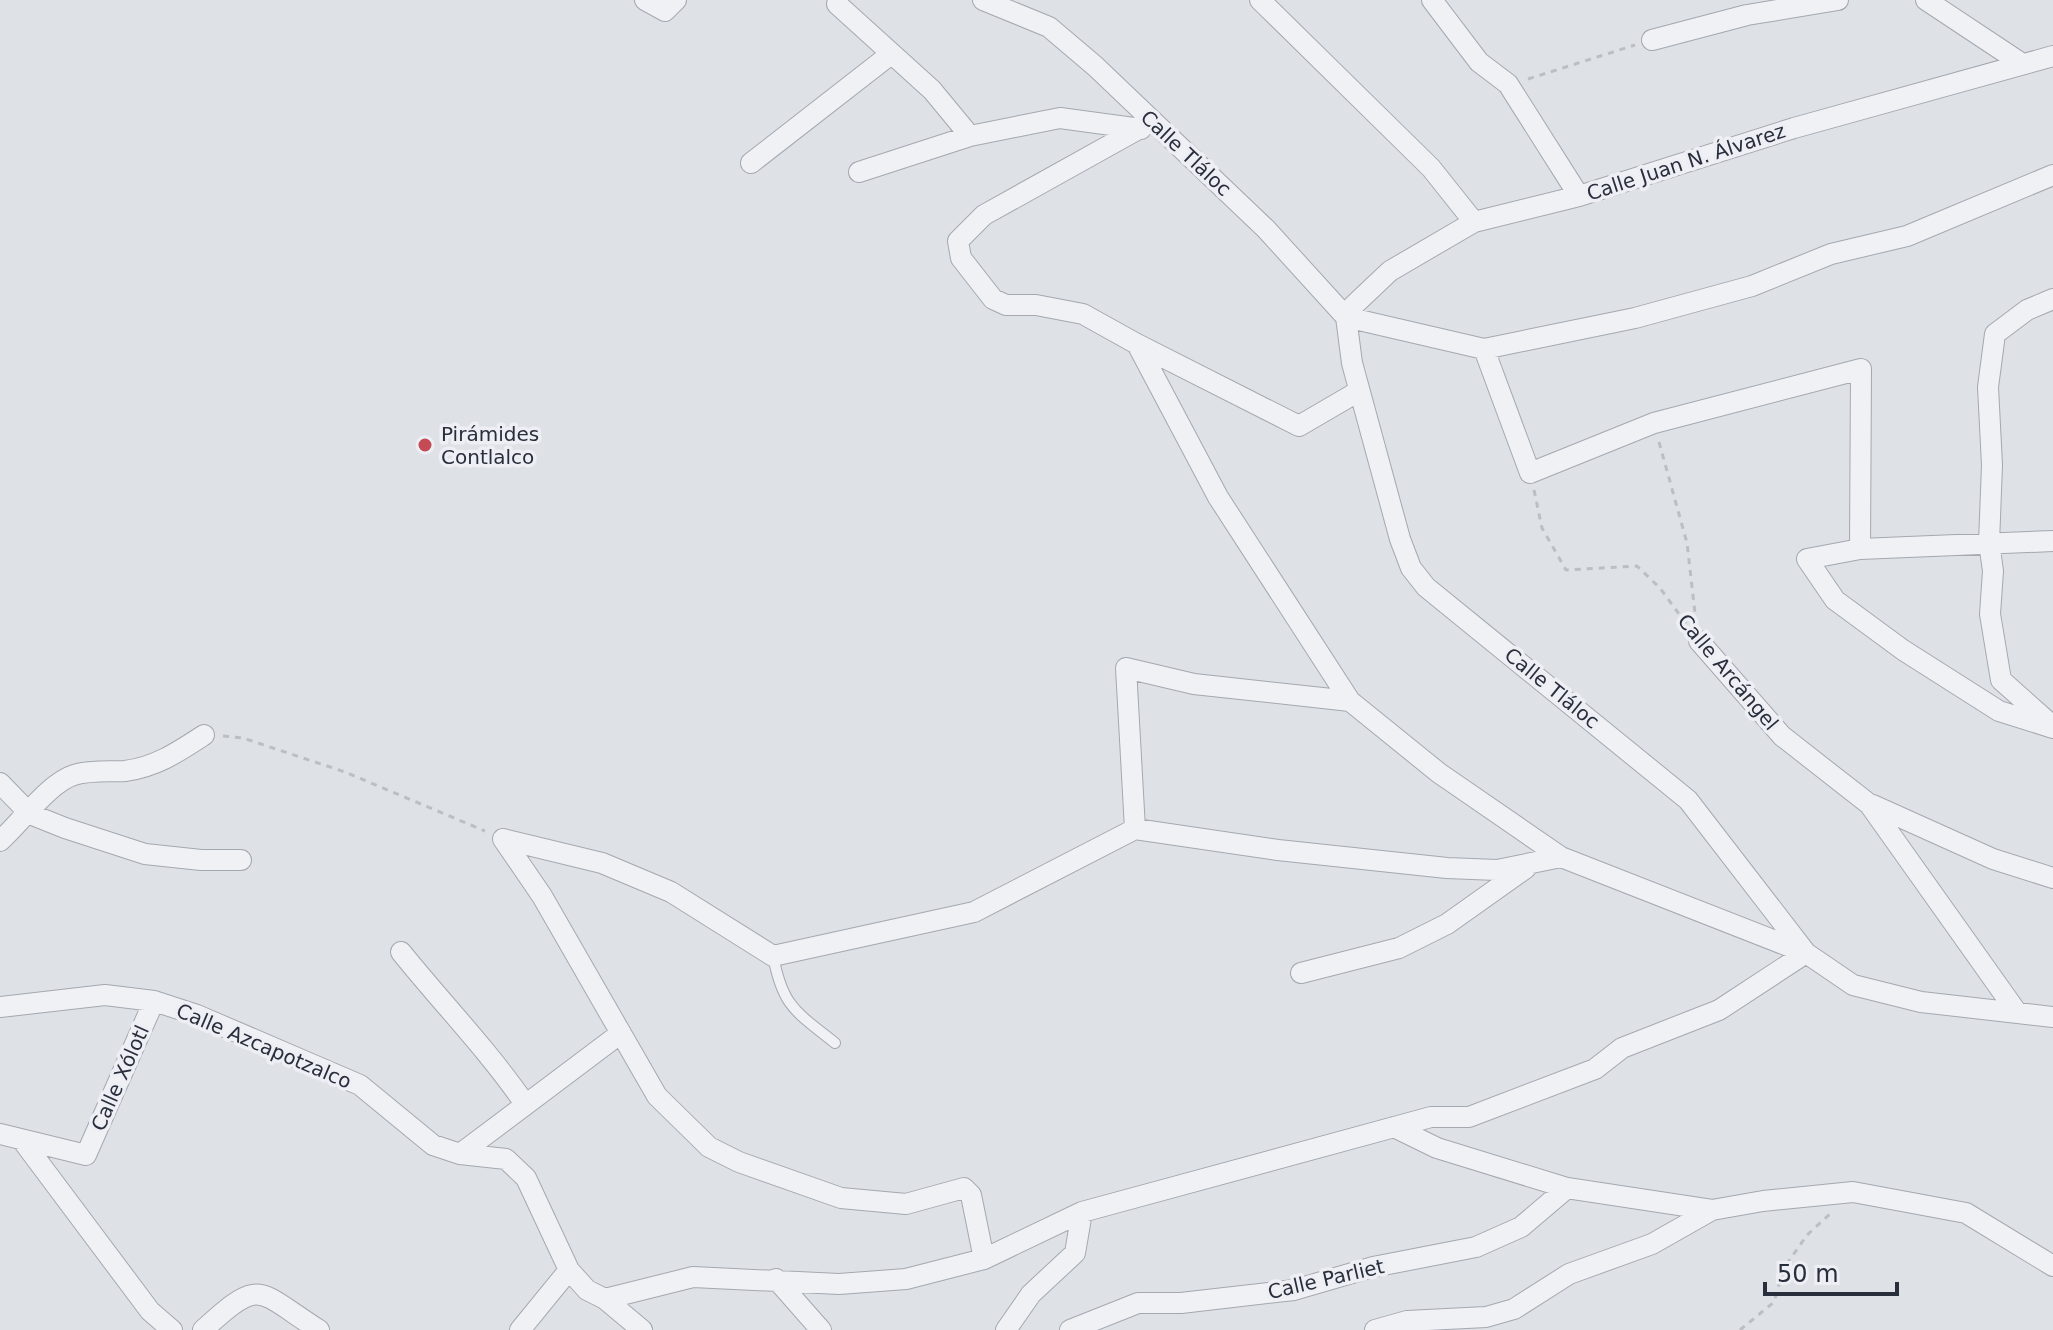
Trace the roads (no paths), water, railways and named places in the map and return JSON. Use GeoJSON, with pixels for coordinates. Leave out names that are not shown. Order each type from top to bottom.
{"type":"FeatureCollection","features":[{"type":"Feature","properties":{"kind":"street"},"geometry":{"type":"LineString","coordinates":[[645,0],[665,11],[676,0]]}},
{"type":"Feature","properties":{"kind":"street","name":"Calle Tláloc"},"geometry":{"type":"LineString","coordinates":[[983,0],[1049,27],[1147,125],[1266,229],[1346,317],[1359,391],[1411,568],[1426,587],[1688,800],[1806,953]]}},
{"type":"Feature","properties":{"kind":"street"},"geometry":{"type":"LineString","coordinates":[[1025,0],[1049,27]]}},
{"type":"Feature","properties":{"kind":"street"},"geometry":{"type":"LineString","coordinates":[[1260,0],[1431,168],[1474,222]]}},
{"type":"Feature","properties":{"kind":"street"},"geometry":{"type":"LineString","coordinates":[[1432,0],[1479,62],[1508,84],[1579,196]]}},
{"type":"Feature","properties":{"kind":"street"},"geometry":{"type":"LineString","coordinates":[[1652,40],[1747,15],[1838,0]]}},
{"type":"Feature","properties":{"kind":"street"},"geometry":{"type":"LineString","coordinates":[[1926,0],[2021,63]]}},
{"type":"Feature","properties":{"kind":"street"},"geometry":{"type":"LineString","coordinates":[[838,1],[932,90],[970,136]]}},
{"type":"Feature","properties":{"kind":"street"},"geometry":{"type":"LineString","coordinates":[[751,163],[891,54]]}},
{"type":"Feature","properties":{"kind":"street","name":"Calle Juan N. Álvarez"},"geometry":{"type":"LineString","coordinates":[[1346,317],[1353,306],[1390,271],[1474,222],[1579,196],[1794,128],[2053,56]]}},
{"type":"Feature","properties":{"kind":"street"},"geometry":{"type":"LineString","coordinates":[[859,172],[970,136],[1060,118],[1147,125]]}},
{"type":"Feature","properties":{"kind":"street"},"geometry":{"type":"LineString","coordinates":[[1147,125],[984,215],[958,241],[961,258],[993,299],[1006,305],[1036,305],[1083,314],[1299,426],[1359,391]]}},
{"type":"Feature","properties":{"kind":"street"},"geometry":{"type":"LineString","coordinates":[[1346,317],[1484,349],[1635,318],[1752,286],[1831,254],[1907,236],[2053,175]]}},
{"type":"Feature","properties":{"kind":"street"},"geometry":{"type":"LineString","coordinates":[[2053,299],[2027,310],[1995,334],[1988,387],[1992,465],[1989,543],[1993,571],[1990,614],[2001,680],[2053,727]]}},
{"type":"Feature","properties":{"kind":"street"},"geometry":{"type":"LineString","coordinates":[[1137,344],[1218,497],[1350,701],[1439,773],[1561,857],[1806,953],[1853,985],[1921,1002],[2053,1017]]}},
{"type":"Feature","properties":{"kind":"street"},"geometry":{"type":"LineString","coordinates":[[1484,349],[1530,473],[1654,423],[1861,369],[1860,549]]}},
{"type":"Feature","properties":{"kind":"street"},"geometry":{"type":"LineString","coordinates":[[2053,541],[1860,549],[1807,559],[1835,600],[1903,650],[1999,711],[2053,727]]}},
{"type":"Feature","properties":{"kind":"street","name":"Calle Arcángel"},"geometry":{"type":"LineString","coordinates":[[1699,641],[1782,736],[1869,804],[2016,1011]]}},
{"type":"Feature","properties":{"kind":"street"},"geometry":{"type":"LineString","coordinates":[[1135,829],[1126,668],[1194,684],[1350,701]]}},
{"type":"Feature","properties":{"kind":"street"},"geometry":{"type":"LineString","coordinates":[[0,841],[30,814],[50,788],[75,775],[128,770],[162,762],[204,735]]}},
{"type":"Feature","properties":{"kind":"street"},"geometry":{"type":"LineString","coordinates":[[0,783],[30,814],[145,854],[201,860],[241,860]]}},
{"type":"Feature","properties":{"kind":"street"},"geometry":{"type":"LineString","coordinates":[[1869,804],[1993,859],[2053,878]]}},
{"type":"Feature","properties":{"kind":"street"},"geometry":{"type":"LineString","coordinates":[[984,1259],[971,1195],[964,1188],[906,1204],[841,1198],[739,1162],[709,1147],[657,1096],[542,896],[503,839],[602,863],[630,874],[671,892],[773,956],[974,912],[1135,829],[1278,850],[1447,868],[1497,870],[1529,866],[1561,857]]}},
{"type":"Feature","properties":{"kind":"street"},"geometry":{"type":"LineString","coordinates":[[1301,973],[1399,948],[1447,924],[1529,866]]}},
{"type":"Feature","properties":{"kind":"street"},"geometry":{"type":"LineString","coordinates":[[401,952],[458,1024],[495,1061],[525,1104]]}},
{"type":"Feature","properties":{"kind":"street"},"geometry":{"type":"LineString","coordinates":[[605,1299],[693,1277],[839,1284],[906,1279],[984,1259],[1082,1212],[1431,1117],[1469,1117],[1595,1069],[1622,1048],[1719,1010],[1806,953]]}},
{"type":"Feature","properties":{"kind":"street","name":"Calle Azcapotzalco"},"geometry":{"type":"LineString","coordinates":[[0,1007],[105,995],[154,1001],[197,1015],[360,1085],[433,1145],[460,1154],[506,1159],[517,1167],[526,1178],[569,1270]]}},
{"type":"Feature","properties":{"kind":"street","name":"Calle Xólotl"},"geometry":{"type":"LineString","coordinates":[[22,1140],[86,1155],[154,1001]]}},
{"type":"Feature","properties":{"kind":"street"},"geometry":{"type":"LineString","coordinates":[[460,1154],[621,1033]]}},
{"type":"Feature","properties":{"kind":"street"},"geometry":{"type":"LineString","coordinates":[[1394,1127],[1437,1148],[1567,1188],[1712,1210],[1763,1201],[1853,1192],[1966,1213],[2053,1266]]}},
{"type":"Feature","properties":{"kind":"street"},"geometry":{"type":"LineString","coordinates":[[0,1134],[22,1140],[152,1321],[172,1330]]}},
{"type":"Feature","properties":{"kind":"street","name":"Calle Parliet"},"geometry":{"type":"LineString","coordinates":[[1070,1330],[1106,1322],[1138,1303],[1181,1303],[1294,1290],[1373,1267],[1476,1247],[1521,1227],[1567,1188]]}},
{"type":"Feature","properties":{"kind":"street"},"geometry":{"type":"LineString","coordinates":[[1375,1330],[1407,1321],[1486,1317],[1514,1309],[1569,1274],[1652,1244],[1712,1210]]}},
{"type":"Feature","properties":{"kind":"street"},"geometry":{"type":"LineString","coordinates":[[1006,1330],[1031,1294],[1075,1253],[1082,1212]]}},
{"type":"Feature","properties":{"kind":"street"},"geometry":{"type":"LineString","coordinates":[[520,1330],[569,1270],[587,1290],[605,1299],[642,1330]]}},
{"type":"Feature","properties":{"kind":"street"},"geometry":{"type":"LineString","coordinates":[[776,1279],[821,1330]]}},
{"type":"Feature","properties":{"kind":"street"},"geometry":{"type":"LineString","coordinates":[[203,1330],[248,1293],[260,1293],[319,1330]]}},
{"type":"Feature","properties":{"kind":"lane"},"geometry":{"type":"LineString","coordinates":[[773,956],[780,991],[790,1006],[835,1043]]}},
{"type":"Feature","properties":{"kind":"place","name":"Pirámides Contlalco"},"geometry":{"type":"Point","coordinates":[425,445]}}]}
